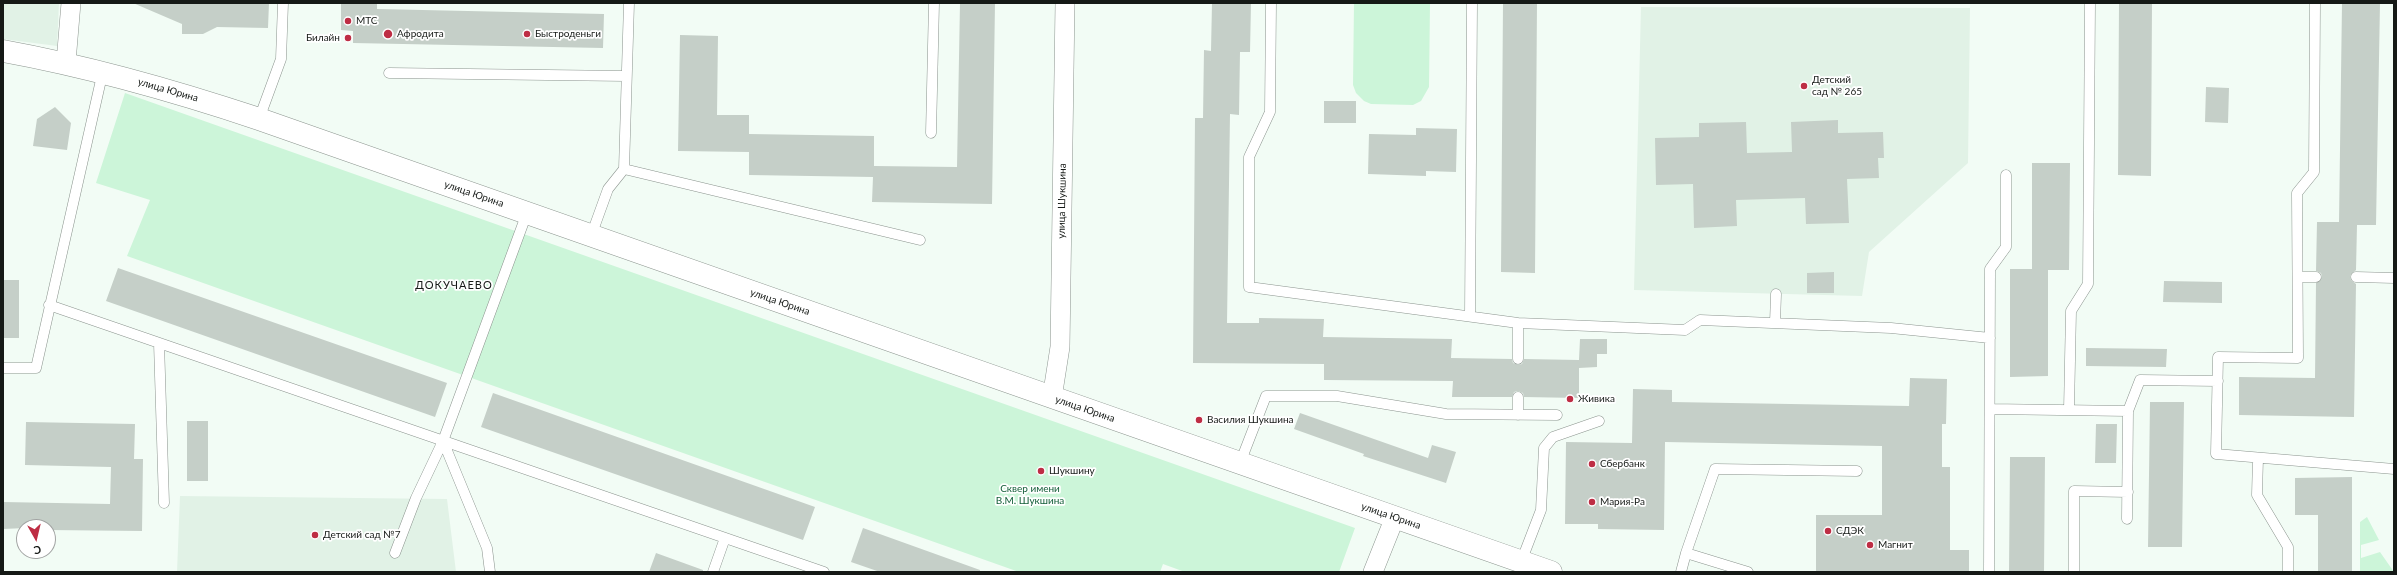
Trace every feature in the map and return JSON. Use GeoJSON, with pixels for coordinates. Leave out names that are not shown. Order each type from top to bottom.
{"type":"FeatureCollection","features":[{"type":"Feature","properties":{"kind":"street"},"geometry":{"type":"LineString","coordinates":[[66,62],[71,3]]}},
{"type":"Feature","properties":{"kind":"street","name":"улица Шукшина"},"geometry":{"type":"LineString","coordinates":[[1052,398],[1060,347],[1065,3]]}},
{"type":"Feature","properties":{"kind":"street","name":"улица Юрина"},"geometry":{"type":"LineString","coordinates":[[3,51],[66,62],[103,71],[182,93],[259,118],[1052,398],[1551,572]]}},
{"type":"Feature","properties":{"kind":"street"},"geometry":{"type":"LineString","coordinates":[[1373,572],[1395,517]]}},
{"type":"Feature","properties":{"kind":"lane"},"geometry":{"type":"LineString","coordinates":[[259,118],[280,59],[283,3]]}},
{"type":"Feature","properties":{"kind":"lane"},"geometry":{"type":"LineString","coordinates":[[591,236],[608,189],[624,169],[628,3]]}},
{"type":"Feature","properties":{"kind":"lane"},"geometry":{"type":"LineString","coordinates":[[931,133],[934,3]]}},
{"type":"Feature","properties":{"kind":"lane"},"geometry":{"type":"LineString","coordinates":[[1271,3],[1270,112],[1249,157],[1249,287],[1518,323],[1685,330],[1700,320],[1891,328],[1990,338]]}},
{"type":"Feature","properties":{"kind":"lane"},"geometry":{"type":"LineString","coordinates":[[1470,316],[1472,3]]}},
{"type":"Feature","properties":{"kind":"lane"},"geometry":{"type":"LineString","coordinates":[[2070,410],[2071,311],[2088,284],[2090,3]]}},
{"type":"Feature","properties":{"kind":"lane"},"geometry":{"type":"LineString","coordinates":[[2315,3],[2314,172],[2297,192],[2298,358],[2218,357],[2216,454],[2394,469]]}},
{"type":"Feature","properties":{"kind":"lane"},"geometry":{"type":"LineString","coordinates":[[3,368],[36,368],[103,71]]}},
{"type":"Feature","properties":{"kind":"lane"},"geometry":{"type":"LineString","coordinates":[[389,73],[626,76]]}},
{"type":"Feature","properties":{"kind":"lane"},"geometry":{"type":"LineString","coordinates":[[624,169],[920,240]]}},
{"type":"Feature","properties":{"kind":"lane"},"geometry":{"type":"LineString","coordinates":[[1989,572],[1990,269],[2006,246],[2006,174]]}},
{"type":"Feature","properties":{"kind":"lane"},"geometry":{"type":"LineString","coordinates":[[395,553],[416,498],[443,441],[527,213]]}},
{"type":"Feature","properties":{"kind":"lane"},"geometry":{"type":"LineString","coordinates":[[2298,277],[2316,277]]}},
{"type":"Feature","properties":{"kind":"lane"},"geometry":{"type":"LineString","coordinates":[[2356,277],[2394,278]]}},
{"type":"Feature","properties":{"kind":"lane"},"geometry":{"type":"LineString","coordinates":[[1775,323],[1776,294]]}},
{"type":"Feature","properties":{"kind":"lane"},"geometry":{"type":"LineString","coordinates":[[49,305],[824,572]]}},
{"type":"Feature","properties":{"kind":"lane"},"geometry":{"type":"LineString","coordinates":[[1518,323],[1518,359]]}},
{"type":"Feature","properties":{"kind":"lane"},"geometry":{"type":"LineString","coordinates":[[159,343],[164,503]]}},
{"type":"Feature","properties":{"kind":"lane"},"geometry":{"type":"LineString","coordinates":[[2127,519],[2128,411],[2140,380],[2218,381]]}},
{"type":"Feature","properties":{"kind":"lane"},"geometry":{"type":"LineString","coordinates":[[1240,463],[1266,396],[1337,396],[1446,414],[1557,415]]}},
{"type":"Feature","properties":{"kind":"lane"},"geometry":{"type":"LineString","coordinates":[[1518,397],[1518,415]]}},
{"type":"Feature","properties":{"kind":"lane"},"geometry":{"type":"LineString","coordinates":[[1990,409],[2128,411]]}},
{"type":"Feature","properties":{"kind":"lane"},"geometry":{"type":"LineString","coordinates":[[1522,562],[1541,510],[1544,448],[1553,438],[1599,421]]}},
{"type":"Feature","properties":{"kind":"lane"},"geometry":{"type":"LineString","coordinates":[[443,441],[487,548],[490,572]]}},
{"type":"Feature","properties":{"kind":"lane"},"geometry":{"type":"LineString","coordinates":[[2258,458],[2257,495],[2288,547],[2288,572]]}},
{"type":"Feature","properties":{"kind":"lane"},"geometry":{"type":"LineString","coordinates":[[1681,572],[1686,553],[1715,470],[1857,471]]}},
{"type":"Feature","properties":{"kind":"lane"},"geometry":{"type":"LineString","coordinates":[[2074,572],[2074,491],[2128,492]]}},
{"type":"Feature","properties":{"kind":"lane"},"geometry":{"type":"LineString","coordinates":[[713,572],[725,538]]}},
{"type":"Feature","properties":{"kind":"lane"},"geometry":{"type":"LineString","coordinates":[[1686,553],[1748,572]]}},
{"type":"Feature","properties":{"kind":"shaded area"},"geometry":{"type":"Polygon","coordinates":[[[3,3],[59,3],[57,46],[3,39],[3,3]]]}},
{"type":"Feature","properties":{"kind":"shaded area","name":"Детский сад № 265"},"geometry":{"type":"Polygon","coordinates":[[[1641,7],[1970,8],[1968,163],[1869,252],[1862,296],[1634,290],[1641,7]]]}},
{"type":"Feature","properties":{"kind":"shaded area","name":"Детский сад №7"},"geometry":{"type":"Polygon","coordinates":[[[180,496],[447,499],[456,572],[177,572],[180,496]]]}},
{"type":"Feature","properties":{"kind":"green space"},"geometry":{"type":"Polygon","coordinates":[[[1354,3],[1430,3],[1429,87],[1421,101],[1413,105],[1371,104],[1364,101],[1356,93],[1353,85],[1354,3]]]}},
{"type":"Feature","properties":{"kind":"green space","name":"Сквер имени В.М. Шукшина"},"geometry":{"type":"Polygon","coordinates":[[[125,93],[1355,528],[1339,572],[1185,572],[1163,564],[1160,572],[1019,572],[127,256],[150,200],[96,183],[125,93]]]}},
{"type":"Feature","properties":{"kind":"green space"},"geometry":{"type":"Polygon","coordinates":[[[2367,517],[2379,540],[2361,545],[2361,558],[2380,552],[2394,572],[2360,572],[2360,522],[2367,517]]]}},
{"type":"Feature","properties":{"kind":"building"},"geometry":{"type":"Polygon","coordinates":[[[133,3],[269,3],[268,28],[217,27],[203,34],[182,34],[182,24],[133,3]]]}},
{"type":"Feature","properties":{"kind":"building"},"geometry":{"type":"Polygon","coordinates":[[[341,3],[377,3],[377,9],[604,14],[603,48],[353,43],[353,31],[341,30],[341,3]]]}},
{"type":"Feature","properties":{"kind":"building"},"geometry":{"type":"Polygon","coordinates":[[[960,3],[995,3],[992,204],[872,202],[873,177],[749,175],[749,152],[678,151],[680,35],[718,36],[717,115],[749,115],[749,134],[874,136],[874,166],[957,167],[960,3]]]}},
{"type":"Feature","properties":{"kind":"building"},"geometry":{"type":"Polygon","coordinates":[[[1212,3],[1251,3],[1250,52],[1240,52],[1239,115],[1230,114],[1227,323],[1259,323],[1259,318],[1324,319],[1323,337],[1452,339],[1451,358],[1512,359],[1513,363],[1518,365],[1522,364],[1524,359],[1579,360],[1580,339],[1607,339],[1607,354],[1597,354],[1597,367],[1579,368],[1579,398],[1524,397],[1523,393],[1518,391],[1514,392],[1512,397],[1452,397],[1453,381],[1324,380],[1324,364],[1193,363],[1195,118],[1203,118],[1204,50],[1211,51],[1212,3]]]}},
{"type":"Feature","properties":{"kind":"building"},"geometry":{"type":"Polygon","coordinates":[[[1503,3],[1537,3],[1535,273],[1501,272],[1503,3]]]}},
{"type":"Feature","properties":{"kind":"building"},"geometry":{"type":"Polygon","coordinates":[[[2119,3],[2152,3],[2151,176],[2118,175],[2119,3]]]}},
{"type":"Feature","properties":{"kind":"building"},"geometry":{"type":"Polygon","coordinates":[[[2342,3],[2380,3],[2376,225],[2357,225],[2356,270],[2350,276],[2351,280],[2356,284],[2354,417],[2239,415],[2239,377],[2315,378],[2316,283],[2322,277],[2321,273],[2316,271],[2317,222],[2339,222],[2342,3]]]}},
{"type":"Feature","properties":{"kind":"building"},"geometry":{"type":"Polygon","coordinates":[[[2206,87],[2229,88],[2228,123],[2205,122],[2206,87]]]}},
{"type":"Feature","properties":{"kind":"building"},"geometry":{"type":"Polygon","coordinates":[[[1324,101],[1356,101],[1356,123],[1324,123],[1324,101]]]}},
{"type":"Feature","properties":{"kind":"building"},"geometry":{"type":"Polygon","coordinates":[[[55,107],[71,123],[67,150],[33,146],[37,119],[55,107]]]}},
{"type":"Feature","properties":{"kind":"building"},"geometry":{"type":"Polygon","coordinates":[[[1838,120],[1838,133],[1883,132],[1884,158],[1878,158],[1879,178],[1847,179],[1849,223],[1806,224],[1805,198],[1736,200],[1737,226],[1694,228],[1693,184],[1656,185],[1655,138],[1699,137],[1699,123],[1746,122],[1747,153],[1792,152],[1791,122],[1838,120]]]}},
{"type":"Feature","properties":{"kind":"building"},"geometry":{"type":"Polygon","coordinates":[[[1416,128],[1457,129],[1456,172],[1426,171],[1426,176],[1368,174],[1369,134],[1416,135],[1416,128]]]}},
{"type":"Feature","properties":{"kind":"building"},"geometry":{"type":"Polygon","coordinates":[[[2032,163],[2070,163],[2069,270],[2048,270],[2048,376],[2010,377],[2010,269],[2032,269],[2032,163]]]}},
{"type":"Feature","properties":{"kind":"building"},"geometry":{"type":"Polygon","coordinates":[[[118,268],[447,383],[435,417],[106,301],[118,268]]]}},
{"type":"Feature","properties":{"kind":"building"},"geometry":{"type":"Polygon","coordinates":[[[1834,272],[1834,293],[1807,293],[1807,273],[1834,272]]]}},
{"type":"Feature","properties":{"kind":"building"},"geometry":{"type":"Polygon","coordinates":[[[3,280],[19,280],[19,338],[3,338],[3,280]]]}},
{"type":"Feature","properties":{"kind":"building"},"geometry":{"type":"Polygon","coordinates":[[[2164,281],[2222,282],[2222,303],[2163,302],[2164,281]]]}},
{"type":"Feature","properties":{"kind":"building"},"geometry":{"type":"Polygon","coordinates":[[[2086,348],[2167,349],[2166,367],[2086,366],[2086,348]]]}},
{"type":"Feature","properties":{"kind":"building"},"geometry":{"type":"Polygon","coordinates":[[[1910,378],[1947,379],[1946,424],[1942,424],[1942,467],[1950,467],[1950,550],[1969,550],[1969,572],[1816,572],[1816,515],[1882,515],[1882,446],[1665,442],[1664,530],[1598,529],[1598,524],[1565,524],[1566,442],[1632,443],[1633,389],[1672,390],[1672,402],[1909,406],[1910,378]]]}},
{"type":"Feature","properties":{"kind":"building"},"geometry":{"type":"Polygon","coordinates":[[[493,393],[815,507],[803,540],[481,427],[493,393]]]}},
{"type":"Feature","properties":{"kind":"building"},"geometry":{"type":"Polygon","coordinates":[[[2150,402],[2184,402],[2182,547],[2148,547],[2150,402]]]}},
{"type":"Feature","properties":{"kind":"building"},"geometry":{"type":"Polygon","coordinates":[[[1300,413],[1428,458],[1432,445],[1456,452],[1446,483],[1363,456],[1364,454],[1294,429],[1300,413]]]}},
{"type":"Feature","properties":{"kind":"building"},"geometry":{"type":"Polygon","coordinates":[[[187,421],[208,421],[208,481],[187,481],[187,421]]]}},
{"type":"Feature","properties":{"kind":"building"},"geometry":{"type":"Polygon","coordinates":[[[26,422],[135,424],[134,459],[143,459],[142,531],[56,530],[56,519],[16,519],[16,528],[3,529],[3,502],[110,504],[111,467],[25,465],[26,422]]]}},
{"type":"Feature","properties":{"kind":"building"},"geometry":{"type":"Polygon","coordinates":[[[2096,424],[2117,424],[2116,463],[2095,463],[2096,424]]]}},
{"type":"Feature","properties":{"kind":"building"},"geometry":{"type":"Polygon","coordinates":[[[2010,457],[2045,457],[2044,572],[2009,572],[2010,457]]]}},
{"type":"Feature","properties":{"kind":"building"},"geometry":{"type":"Polygon","coordinates":[[[2352,477],[2352,572],[2318,572],[2318,515],[2295,515],[2295,478],[2352,477]]]}},
{"type":"Feature","properties":{"kind":"building"},"geometry":{"type":"Polygon","coordinates":[[[863,528],[980,570],[980,572],[880,572],[851,562],[863,528]]]}},
{"type":"Feature","properties":{"kind":"building"},"geometry":{"type":"Polygon","coordinates":[[[656,553],[703,570],[703,572],[649,572],[656,553]]]}},
{"type":"Feature","properties":{"kind":"place","name":"МТС"},"geometry":{"type":"Point","coordinates":[348,21]}},
{"type":"Feature","properties":{"kind":"place","name":"Афродита"},"geometry":{"type":"Point","coordinates":[388,34]}},
{"type":"Feature","properties":{"kind":"place","name":"Быстроденьги"},"geometry":{"type":"Point","coordinates":[527,34]}},
{"type":"Feature","properties":{"kind":"place","name":"Билайн"},"geometry":{"type":"Point","coordinates":[348,38]}},
{"type":"Feature","properties":{"kind":"place","name":"Детский сад № 265"},"geometry":{"type":"Point","coordinates":[1804,86]}},
{"type":"Feature","properties":{"kind":"place","name":"Живика"},"geometry":{"type":"Point","coordinates":[1570,399]}},
{"type":"Feature","properties":{"kind":"place","name":"Василия Шукшина"},"geometry":{"type":"Point","coordinates":[1199,420]}},
{"type":"Feature","properties":{"kind":"place","name":"Сбербанк"},"geometry":{"type":"Point","coordinates":[1592,464]}},
{"type":"Feature","properties":{"kind":"place","name":"Шукшину"},"geometry":{"type":"Point","coordinates":[1041,471]}},
{"type":"Feature","properties":{"kind":"place","name":"Мария-Ра"},"geometry":{"type":"Point","coordinates":[1592,502]}},
{"type":"Feature","properties":{"kind":"place","name":"СДЭК"},"geometry":{"type":"Point","coordinates":[1828,531]}},
{"type":"Feature","properties":{"kind":"place","name":"Детский сад №7"},"geometry":{"type":"Point","coordinates":[315,535]}},
{"type":"Feature","properties":{"kind":"place","name":"Магнит"},"geometry":{"type":"Point","coordinates":[1870,545]}},
{"type":"Feature","properties":{"kind":"district","name":"ДОКУЧАЕВО"},"geometry":{"type":"Point","coordinates":[454,285]}}]}
